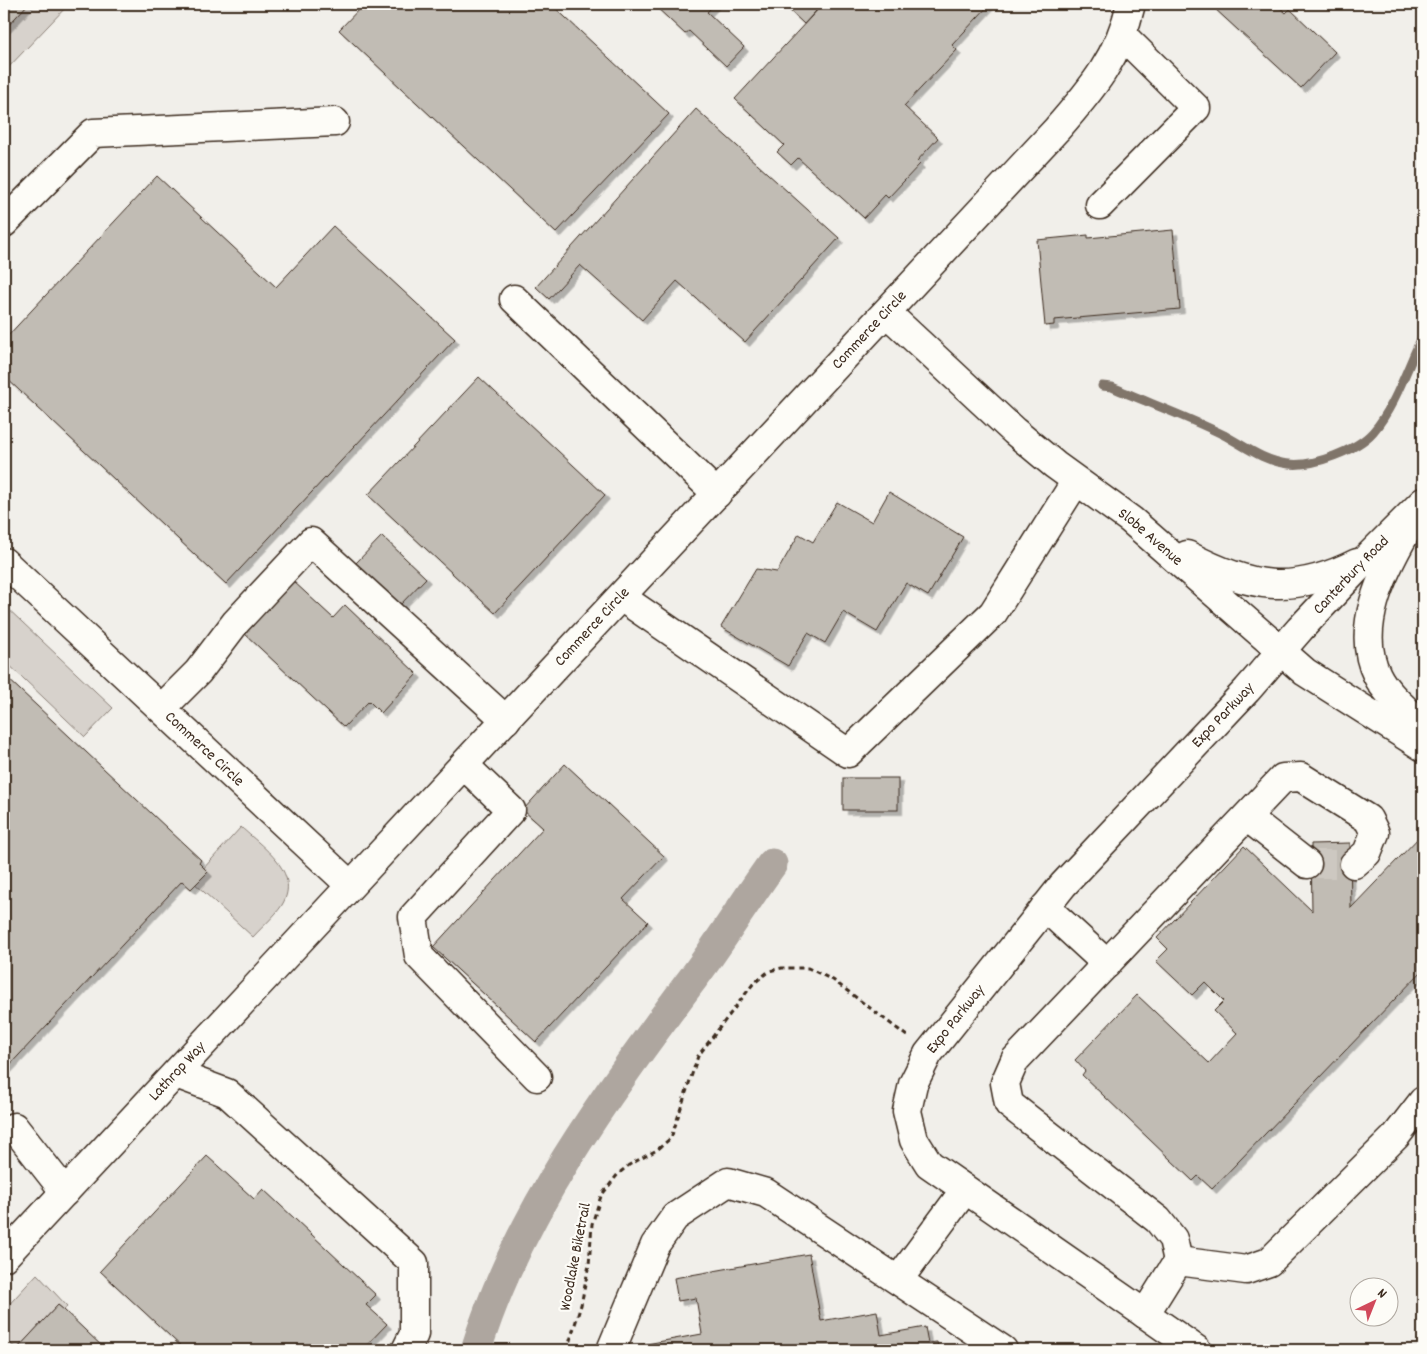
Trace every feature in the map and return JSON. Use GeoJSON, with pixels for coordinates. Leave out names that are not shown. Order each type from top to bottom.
{"type":"FeatureCollection","features":[{"type":"Feature","properties":{"kind":"street","name":"Commerce Circle"},"geometry":{"type":"LineString","coordinates":[[4,563],[162,708],[350,886],[887,313],[1081,103],[1102,76],[1122,35],[1131,4]]}},
{"type":"Feature","properties":{"kind":"street"},"geometry":{"type":"LineString","coordinates":[[1100,205],[1196,108],[1122,35]]}},
{"type":"Feature","properties":{"kind":"street"},"geometry":{"type":"LineString","coordinates":[[4,223],[93,133],[335,122]]}},
{"type":"Feature","properties":{"kind":"street"},"geometry":{"type":"LineString","coordinates":[[514,299],[717,494]]}},
{"type":"Feature","properties":{"kind":"street","name":"Slobe Avenue"},"geometry":{"type":"LineString","coordinates":[[887,313],[1014,431],[1076,481],[1147,534],[1305,672],[1423,747]]}},
{"type":"Feature","properties":{"kind":"street"},"geometry":{"type":"LineString","coordinates":[[621,597],[848,753],[993,612],[1076,481]]}},
{"type":"Feature","properties":{"kind":"street"},"geometry":{"type":"LineString","coordinates":[[1423,502],[1381,576],[1370,625],[1372,663],[1377,676],[1400,704],[1423,726]]}},
{"type":"Feature","properties":{"kind":"street","name":"Canterbury Road"},"geometry":{"type":"LineString","coordinates":[[1282,652],[1300,629],[1423,502]]}},
{"type":"Feature","properties":{"kind":"street"},"geometry":{"type":"LineString","coordinates":[[1147,534],[1210,567],[1240,580],[1267,584],[1289,584],[1337,573],[1367,558]]}},
{"type":"Feature","properties":{"kind":"street"},"geometry":{"type":"LineString","coordinates":[[162,708],[198,672],[236,622],[310,542],[506,720]]}},
{"type":"Feature","properties":{"kind":"street","name":"Expo Parkway"},"geometry":{"type":"LineString","coordinates":[[1197,1350],[964,1191],[929,1164],[920,1153],[907,1111],[913,1084],[928,1054],[953,1026],[1045,906],[1282,652]]}},
{"type":"Feature","properties":{"kind":"street"},"geometry":{"type":"LineString","coordinates":[[464,765],[511,810],[413,916],[419,956],[536,1077]]}},
{"type":"Feature","properties":{"kind":"street"},"geometry":{"type":"LineString","coordinates":[[1145,1314],[1178,1261],[1173,1239],[1158,1220],[1009,1104],[1005,1083],[1015,1060],[1283,778],[1301,777],[1368,819],[1375,834],[1367,853],[1354,864]]}},
{"type":"Feature","properties":{"kind":"street"},"geometry":{"type":"LineString","coordinates":[[1247,816],[1307,864]]}},
{"type":"Feature","properties":{"kind":"street","name":"Lathrop Way"},"geometry":{"type":"LineString","coordinates":[[4,1257],[350,886]]}},
{"type":"Feature","properties":{"kind":"street"},"geometry":{"type":"LineString","coordinates":[[1045,906],[1107,964]]}},
{"type":"Feature","properties":{"kind":"street"},"geometry":{"type":"LineString","coordinates":[[176,1074],[228,1093],[414,1263],[414,1334],[406,1350]]}},
{"type":"Feature","properties":{"kind":"street"},"geometry":{"type":"LineString","coordinates":[[1178,1261],[1246,1270],[1269,1262],[1396,1136],[1423,1101]]}},
{"type":"Feature","properties":{"kind":"street"},"geometry":{"type":"LineString","coordinates":[[14,1127],[65,1192]]}},
{"type":"Feature","properties":{"kind":"street"},"geometry":{"type":"LineString","coordinates":[[611,1350],[655,1245],[674,1217],[728,1182],[766,1193],[899,1279],[1003,1350]]}},
{"type":"Feature","properties":{"kind":"street"},"geometry":{"type":"LineString","coordinates":[[899,1279],[964,1191]]}},
{"type":"Feature","properties":{"kind":"path","name":"Woodlake Biketrail"},"geometry":{"type":"LineString","coordinates":[[567,1350],[581,1305],[590,1266],[592,1224],[601,1196],[618,1174],[629,1165],[657,1150],[671,1138],[698,1056],[753,984],[769,971],[793,966],[820,972],[841,985],[928,1054]]}},
{"type":"Feature","properties":{"kind":"shaded area"},"geometry":{"type":"Polygon","coordinates":[[[28,4],[69,4],[4,72],[4,30],[28,4]]]}},
{"type":"Feature","properties":{"kind":"shaded area"},"geometry":{"type":"Polygon","coordinates":[[[4,605],[113,708],[85,737],[4,660],[4,605]]]}},
{"type":"Feature","properties":{"kind":"shaded area"},"geometry":{"type":"Polygon","coordinates":[[[241,827],[277,861],[287,882],[287,893],[282,905],[253,937],[192,881],[241,827]]]}},
{"type":"Feature","properties":{"kind":"shaded area"},"geometry":{"type":"Polygon","coordinates":[[[37,1274],[67,1306],[64,1310],[58,1305],[17,1349],[11,1344],[4,1350],[4,1310],[37,1274]]]}},
{"type":"Feature","properties":{"kind":"building"},"geometry":{"type":"Polygon","coordinates":[[[4,4],[28,4],[4,30],[4,4]]]}},
{"type":"Feature","properties":{"kind":"building"},"geometry":{"type":"Polygon","coordinates":[[[364,4],[551,4],[669,114],[556,233],[339,30],[364,4]]]}},
{"type":"Feature","properties":{"kind":"building"},"geometry":{"type":"Polygon","coordinates":[[[653,4],[715,4],[707,12],[744,47],[726,66],[689,31],[685,34],[653,4]]]}},
{"type":"Feature","properties":{"kind":"building"},"geometry":{"type":"Polygon","coordinates":[[[783,4],[809,4],[816,11],[804,24],[783,4]]]}},
{"type":"Feature","properties":{"kind":"building"},"geometry":{"type":"Polygon","coordinates":[[[823,4],[990,4],[952,45],[957,50],[904,106],[938,138],[917,161],[920,164],[888,198],[885,195],[864,218],[798,158],[791,165],[777,152],[784,145],[735,99],[823,4]]]}},
{"type":"Feature","properties":{"kind":"building"},"geometry":{"type":"Polygon","coordinates":[[[1216,4],[1276,4],[1286,13],[1290,9],[1335,52],[1301,88],[1213,7],[1216,4]]]}},
{"type":"Feature","properties":{"kind":"building"},"geometry":{"type":"Polygon","coordinates":[[[696,109],[839,238],[745,342],[677,281],[642,320],[580,265],[549,299],[536,287],[696,109]]]}},
{"type":"Feature","properties":{"kind":"building"},"geometry":{"type":"Polygon","coordinates":[[[157,176],[276,287],[333,226],[455,339],[226,584],[4,376],[4,340],[157,176]]]}},
{"type":"Feature","properties":{"kind":"building"},"geometry":{"type":"Polygon","coordinates":[[[1173,230],[1180,309],[1054,320],[1054,325],[1045,326],[1037,240],[1088,235],[1088,238],[1173,230]]]}},
{"type":"Feature","properties":{"kind":"building"},"geometry":{"type":"Polygon","coordinates":[[[479,377],[605,495],[495,613],[368,495],[479,377]]]}},
{"type":"Feature","properties":{"kind":"building"},"geometry":{"type":"Polygon","coordinates":[[[889,492],[963,537],[928,596],[906,583],[877,632],[843,612],[825,643],[808,633],[788,666],[721,627],[756,569],[777,572],[799,534],[813,542],[837,502],[872,522],[889,492]]]}},
{"type":"Feature","properties":{"kind":"building"},"geometry":{"type":"Polygon","coordinates":[[[382,536],[426,578],[399,606],[355,564],[382,536]]]}},
{"type":"Feature","properties":{"kind":"building"},"geometry":{"type":"Polygon","coordinates":[[[293,581],[333,618],[345,605],[417,674],[381,713],[369,701],[344,727],[244,633],[293,581]]]}},
{"type":"Feature","properties":{"kind":"building"},"geometry":{"type":"Polygon","coordinates":[[[4,675],[201,860],[199,863],[208,872],[191,889],[182,881],[4,1071],[4,675]]]}},
{"type":"Feature","properties":{"kind":"building"},"geometry":{"type":"Polygon","coordinates":[[[565,764],[664,856],[623,899],[648,922],[536,1042],[433,947],[543,828],[523,810],[565,764]]]}},
{"type":"Feature","properties":{"kind":"building"},"geometry":{"type":"Polygon","coordinates":[[[843,778],[898,778],[898,810],[843,810],[843,778]]]}},
{"type":"Feature","properties":{"kind":"building"},"geometry":{"type":"Polygon","coordinates":[[[1423,833],[1423,970],[1212,1189],[1198,1176],[1193,1181],[1082,1075],[1085,1071],[1075,1060],[1137,995],[1209,1063],[1237,1033],[1214,1011],[1224,1001],[1205,982],[1192,995],[1156,961],[1168,949],[1157,938],[1244,846],[1312,911],[1311,844],[1350,843],[1351,908],[1423,833]]]}},
{"type":"Feature","properties":{"kind":"building"},"geometry":{"type":"Polygon","coordinates":[[[207,1156],[254,1199],[263,1189],[376,1295],[366,1305],[387,1324],[362,1350],[185,1350],[100,1271],[207,1156]]]}},
{"type":"Feature","properties":{"kind":"building"},"geometry":{"type":"Polygon","coordinates":[[[809,1254],[821,1321],[877,1311],[881,1335],[925,1327],[928,1343],[937,1342],[939,1350],[642,1350],[641,1345],[702,1334],[696,1298],[678,1301],[674,1278],[809,1254]]]}},
{"type":"Feature","properties":{"kind":"building"},"geometry":{"type":"Polygon","coordinates":[[[58,1305],[64,1310],[106,1350],[16,1350],[58,1305]]]}},
{"type":"Feature","properties":{"kind":"waterway"},"geometry":{"type":"LineString","coordinates":[[1102,386],[1112,387],[1197,422],[1255,453],[1280,463],[1310,463],[1346,451],[1366,439],[1373,432],[1395,398],[1423,335]]}},
{"type":"Feature","properties":{"kind":"waterway"},"geometry":{"type":"LineString","coordinates":[[476,1350],[494,1298],[516,1248],[570,1153],[600,1107],[707,960],[772,864]]}},
{"type":"Feature","properties":{"kind":"tunnel"},"geometry":{"type":"LineString","coordinates":[[1307,864],[1354,864]]}}]}
